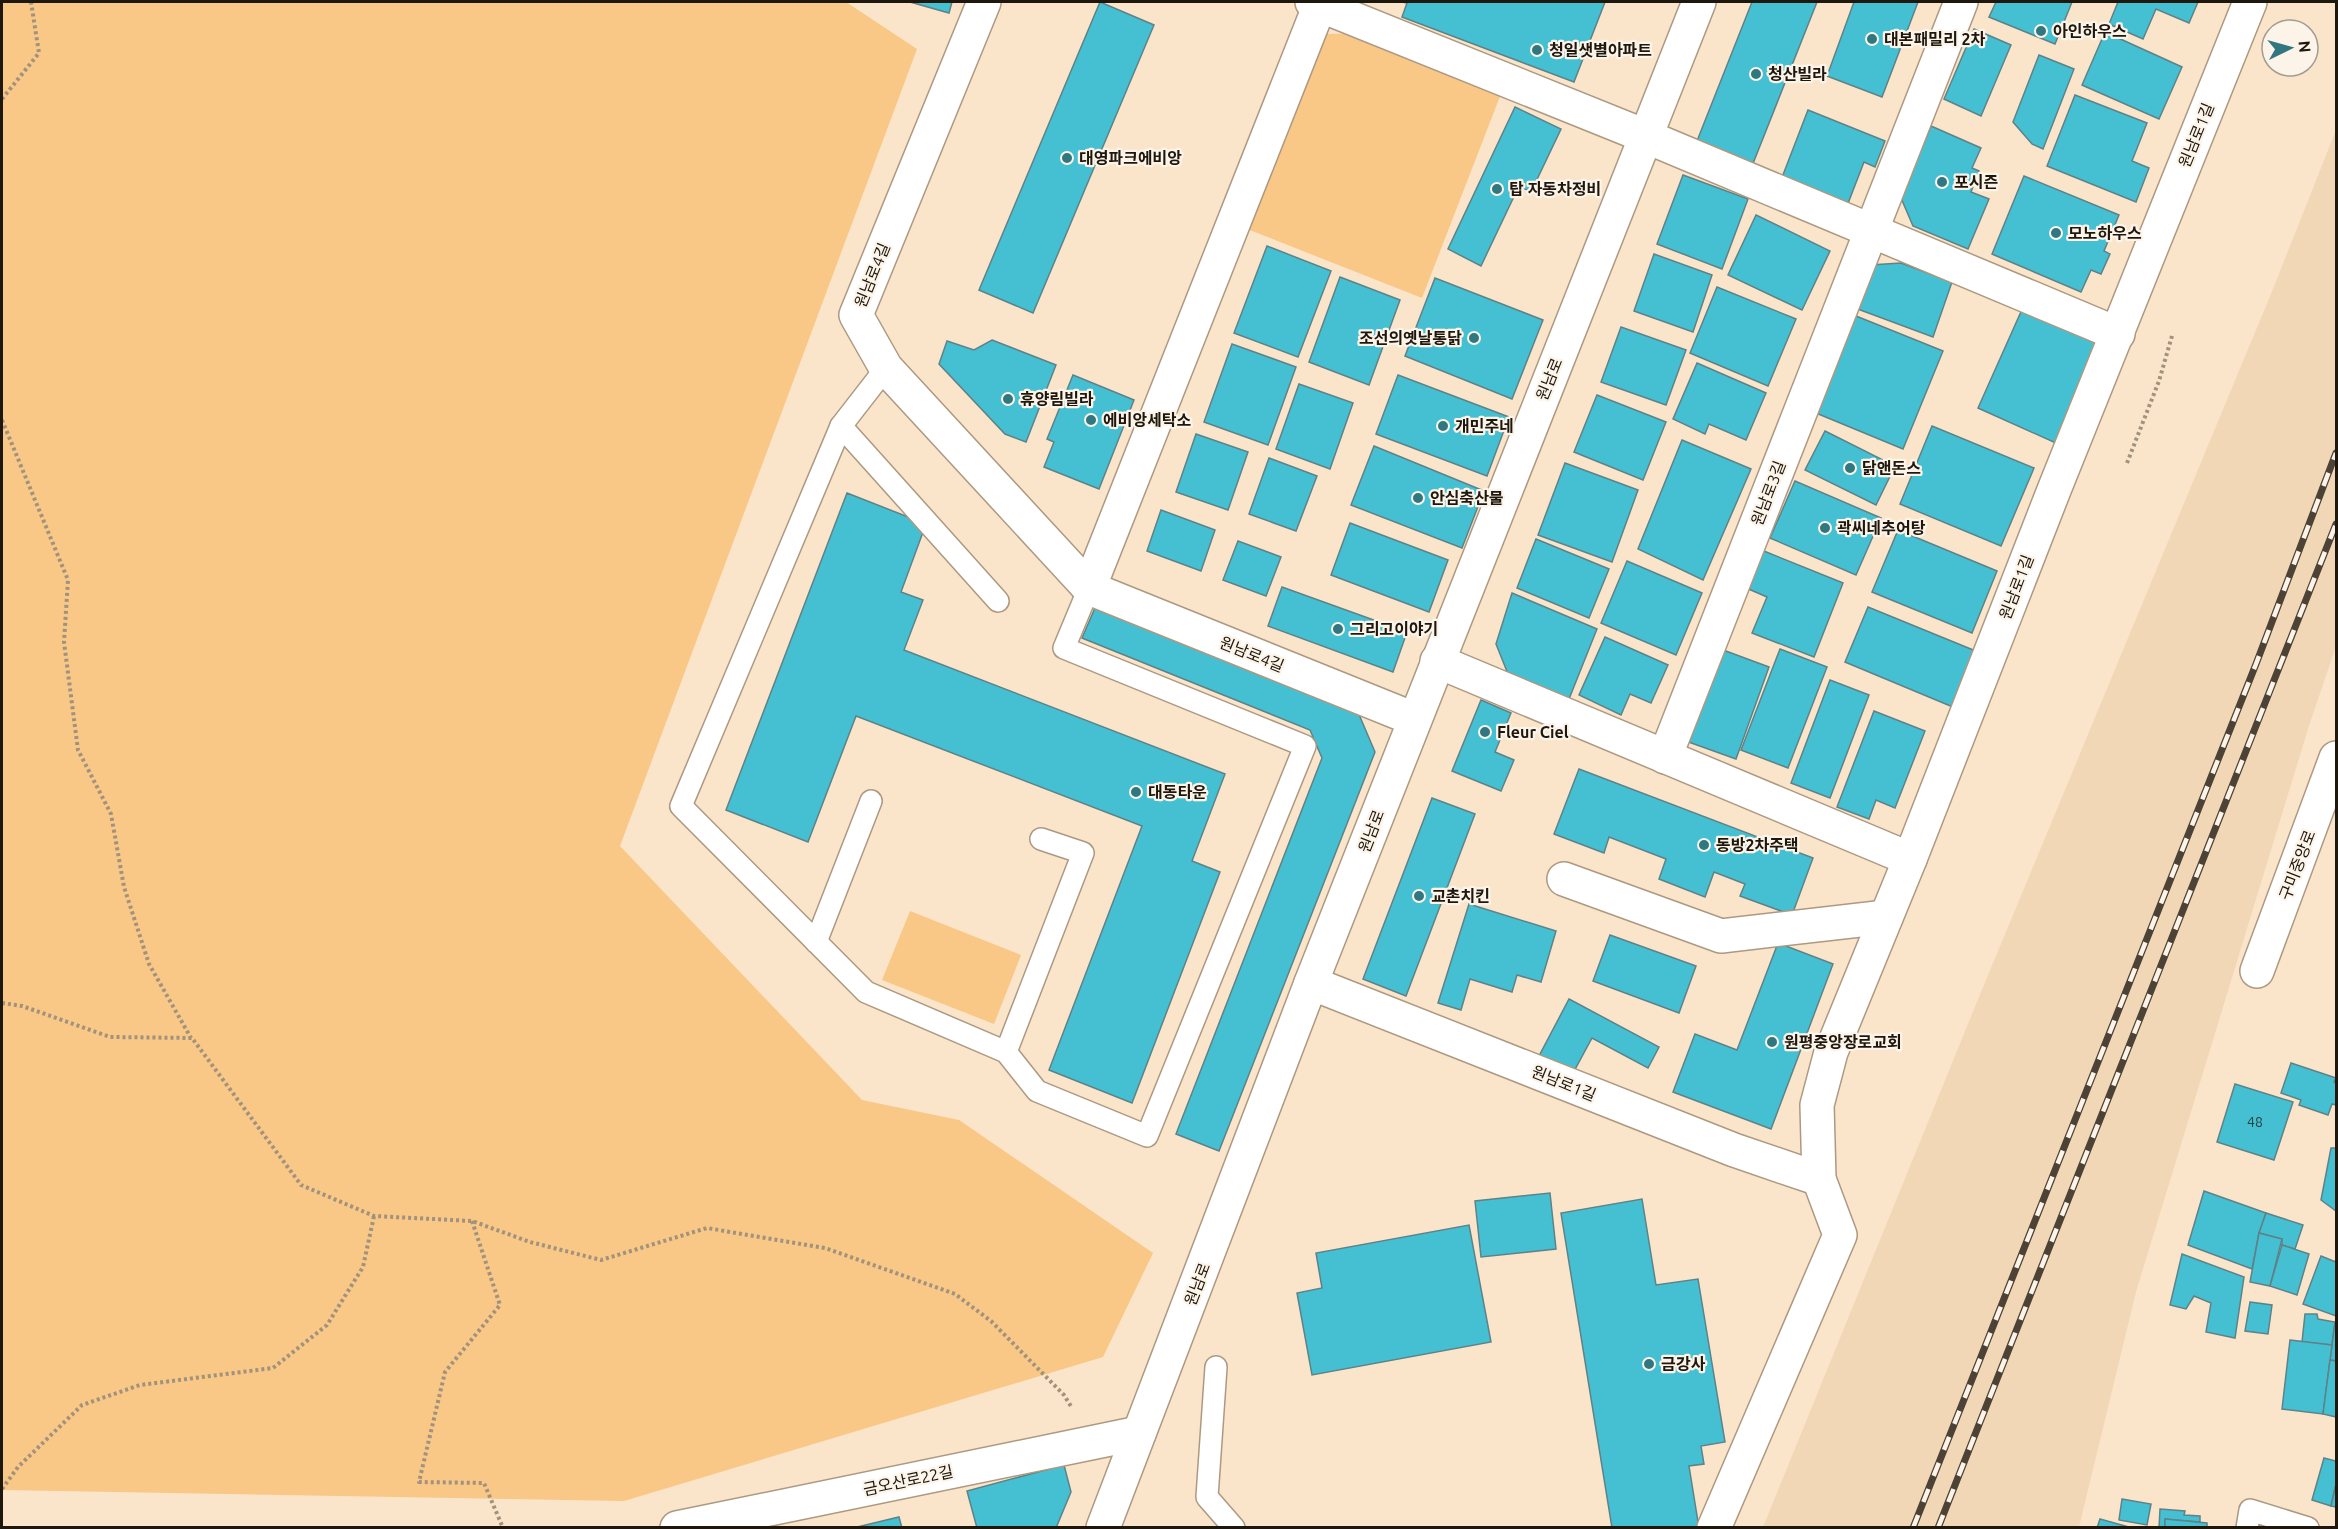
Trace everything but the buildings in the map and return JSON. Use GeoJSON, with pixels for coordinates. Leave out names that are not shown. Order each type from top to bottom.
{"type":"FeatureCollection","features":[{"type":"Feature","properties":{"kind":"street","name":"원남로4길"},"geometry":{"type":"LineString","coordinates":[[984,2],[856,315],[886,368],[1089,588],[1414,719]]}},
{"type":"Feature","properties":{"kind":"street","name":"원남로"},"geometry":{"type":"LineString","coordinates":[[1103,1527],[1414,719],[1699,2]]}},
{"type":"Feature","properties":{"kind":"street","name":"원남로3길"},"geometry":{"type":"LineString","coordinates":[[1665,757],[1961,2]]}},
{"type":"Feature","properties":{"kind":"street","name":"원남로1길"},"geometry":{"type":"LineString","coordinates":[[1714,1527],[1840,1235],[1819,1179],[1817,1105],[1831,1052],[1910,860],[2050,501],[2250,2]]}},
{"type":"Feature","properties":{"kind":"street"},"geometry":{"type":"LineString","coordinates":[[1089,588],[1317,3],[1645,136],[2118,334]]}},
{"type":"Feature","properties":{"kind":"street"},"geometry":{"type":"LineString","coordinates":[[1437,662],[1910,860]]}},
{"type":"Feature","properties":{"kind":"street","name":"구미중앙로"},"geometry":{"type":"LineString","coordinates":[[2257,971],[2337,758]]}},
{"type":"Feature","properties":{"kind":"street"},"geometry":{"type":"LineString","coordinates":[[1564,879],[1721,936],[1886,917]]}},
{"type":"Feature","properties":{"kind":"street","name":"원남로1길"},"geometry":{"type":"LineString","coordinates":[[1311,983],[1734,1150],[1819,1179]]}},
{"type":"Feature","properties":{"kind":"street","name":"금오산로22길"},"geometry":{"type":"LineString","coordinates":[[677,1527],[1139,1433]]}},
{"type":"Feature","properties":{"kind":"lane"},"geometry":{"type":"LineString","coordinates":[[886,368],[842,426],[681,806],[866,992],[1006,1052],[1037,1091],[1147,1136],[1305,746],[1064,648],[1089,588]]}},
{"type":"Feature","properties":{"kind":"lane"},"geometry":{"type":"LineString","coordinates":[[842,426],[998,601]]}},
{"type":"Feature","properties":{"kind":"lane"},"geometry":{"type":"LineString","coordinates":[[816,942],[871,801]]}},
{"type":"Feature","properties":{"kind":"lane"},"geometry":{"type":"LineString","coordinates":[[1006,1052],[1083,853],[1041,839]]}},
{"type":"Feature","properties":{"kind":"lane"},"geometry":{"type":"LineString","coordinates":[[1216,1367],[1207,1497],[1234,1527]]}},
{"type":"Feature","properties":{"kind":"lane"},"geometry":{"type":"LineString","coordinates":[[2247,1527],[2250,1510],[2308,1527]]}},
{"type":"Feature","properties":{"kind":"path"},"geometry":{"type":"LineString","coordinates":[[2,99],[39,53],[31,2]]}},
{"type":"Feature","properties":{"kind":"path"},"geometry":{"type":"LineString","coordinates":[[2127,463],[2159,381],[2172,336]]}},
{"type":"Feature","properties":{"kind":"path"},"geometry":{"type":"LineString","coordinates":[[2,420],[68,580],[64,642],[78,750],[111,813],[124,887],[149,964],[192,1038],[301,1185],[374,1216],[471,1221],[530,1242],[601,1260],[707,1228],[825,1248],[955,1294],[991,1321],[1064,1395],[1090,1443]]}},
{"type":"Feature","properties":{"kind":"path"},"geometry":{"type":"LineString","coordinates":[[2,1002],[22,1005],[110,1037],[192,1038]]}},
{"type":"Feature","properties":{"kind":"path"},"geometry":{"type":"LineString","coordinates":[[2,1489],[18,1467],[81,1405],[140,1385],[273,1368],[327,1325],[363,1267],[374,1216]]}},
{"type":"Feature","properties":{"kind":"path"},"geometry":{"type":"LineString","coordinates":[[471,1221],[500,1305],[445,1372],[419,1482],[484,1483],[502,1527]]}},
{"type":"Feature","properties":{"kind":"shaded area"},"geometry":{"type":"Polygon","coordinates":[[[2,2],[846,2],[917,49],[620,846],[862,1100],[959,1120],[1153,1253],[1103,1357],[624,1501],[2,1490],[2,2]]]}},
{"type":"Feature","properties":{"kind":"shaded area"},"geometry":{"type":"Polygon","coordinates":[[[1371,33],[1504,86],[1422,298],[1247,229],[1323,34],[1371,33]]]}},
{"type":"Feature","properties":{"kind":"shaded area"},"geometry":{"type":"Polygon","coordinates":[[[2336,130],[2336,646],[2308,729],[2136,1292],[2079,1527],[1763,1527],[1981,992],[2273,289],[2336,130]]]}},
{"type":"Feature","properties":{"kind":"shaded area"},"geometry":{"type":"Polygon","coordinates":[[[910,911],[1021,955],[994,1024],[882,980],[910,911]]]}},
{"type":"Feature","properties":{"kind":"railway"},"geometry":{"type":"LineString","coordinates":[[1913,1528],[2256,664],[2336,453]]}},
{"type":"Feature","properties":{"kind":"railway"},"geometry":{"type":"LineString","coordinates":[[1938,1528],[2336,524]]}},
{"type":"Feature","properties":{"kind":"place","name":"아인하우스"},"geometry":{"type":"Point","coordinates":[2041,31]}},
{"type":"Feature","properties":{"kind":"place","name":"대본패밀리 2차"},"geometry":{"type":"Point","coordinates":[1872,39]}},
{"type":"Feature","properties":{"kind":"place","name":"청일샛별아파트"},"geometry":{"type":"Point","coordinates":[1537,50]}},
{"type":"Feature","properties":{"kind":"place","name":"청산빌라"},"geometry":{"type":"Point","coordinates":[1756,74]}},
{"type":"Feature","properties":{"kind":"place","name":"대영파크에비앙"},"geometry":{"type":"Point","coordinates":[1067,158]}},
{"type":"Feature","properties":{"kind":"place","name":"포시즌"},"geometry":{"type":"Point","coordinates":[1942,182]}},
{"type":"Feature","properties":{"kind":"place","name":"탑 자동차정비"},"geometry":{"type":"Point","coordinates":[1497,189]}},
{"type":"Feature","properties":{"kind":"place","name":"모노하우스"},"geometry":{"type":"Point","coordinates":[2056,233]}},
{"type":"Feature","properties":{"kind":"place","name":"조선의옛날통닭"},"geometry":{"type":"Point","coordinates":[1474,338]}},
{"type":"Feature","properties":{"kind":"place","name":"휴양림빌라"},"geometry":{"type":"Point","coordinates":[1008,399]}},
{"type":"Feature","properties":{"kind":"place","name":"에비앙세탁소"},"geometry":{"type":"Point","coordinates":[1091,420]}},
{"type":"Feature","properties":{"kind":"place","name":"개민주네"},"geometry":{"type":"Point","coordinates":[1443,426]}},
{"type":"Feature","properties":{"kind":"place","name":"닭앤돈스"},"geometry":{"type":"Point","coordinates":[1850,468]}},
{"type":"Feature","properties":{"kind":"place","name":"안심축산물"},"geometry":{"type":"Point","coordinates":[1418,498]}},
{"type":"Feature","properties":{"kind":"place","name":"곽씨네추어탕"},"geometry":{"type":"Point","coordinates":[1825,528]}},
{"type":"Feature","properties":{"kind":"place","name":"그리고이야기"},"geometry":{"type":"Point","coordinates":[1338,629]}},
{"type":"Feature","properties":{"kind":"place","name":"Fleur Ciel"},"geometry":{"type":"Point","coordinates":[1485,732]}},
{"type":"Feature","properties":{"kind":"place","name":"대동타운"},"geometry":{"type":"Point","coordinates":[1136,792]}},
{"type":"Feature","properties":{"kind":"place","name":"동방2차주택"},"geometry":{"type":"Point","coordinates":[1704,845]}},
{"type":"Feature","properties":{"kind":"place","name":"교촌치킨"},"geometry":{"type":"Point","coordinates":[1419,896]}},
{"type":"Feature","properties":{"kind":"place","name":"원평중앙장로교회"},"geometry":{"type":"Point","coordinates":[1772,1042]}},
{"type":"Feature","properties":{"kind":"place","name":"금강사"},"geometry":{"type":"Point","coordinates":[1649,1364]}}]}
